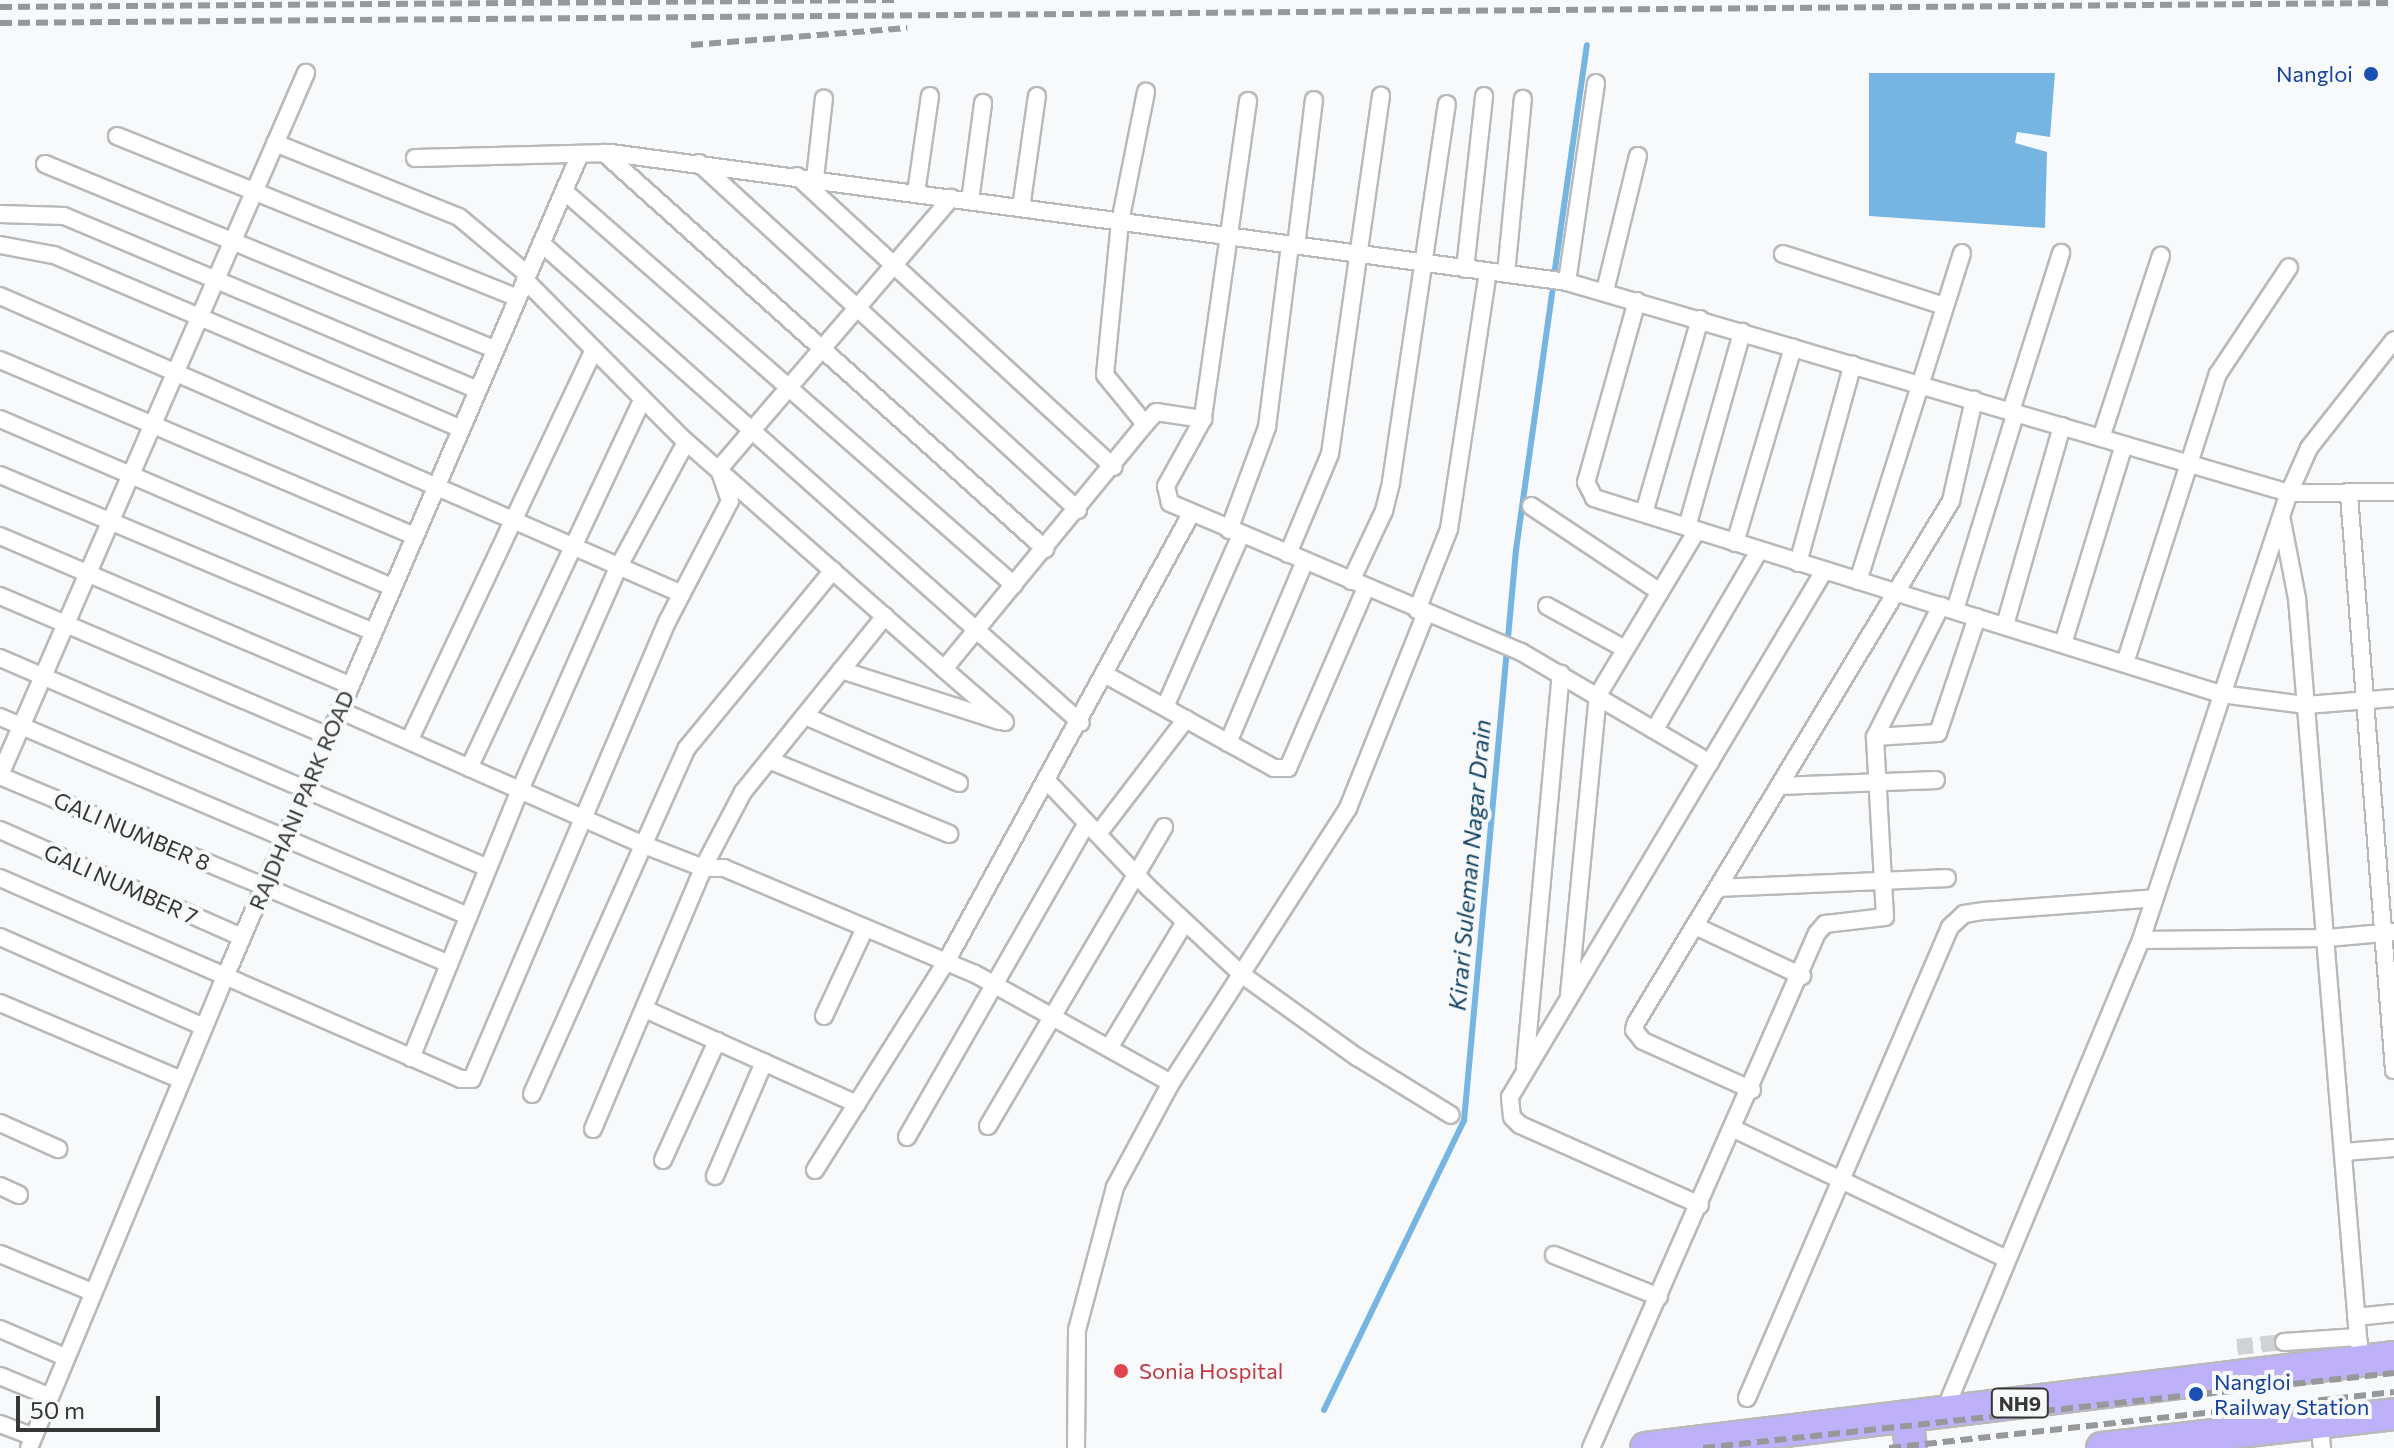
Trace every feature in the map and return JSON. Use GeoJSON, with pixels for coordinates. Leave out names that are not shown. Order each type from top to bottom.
{"type":"FeatureCollection","features":[{"type":"Feature","properties":{"kind":"highway","name":"NH9"},"geometry":{"type":"LineString","coordinates":[[1646,1448],[1944,1412],[2360,1349],[2394,1357]]}},
{"type":"Feature","properties":{"kind":"highway"},"geometry":{"type":"LineString","coordinates":[[2103,1448],[2321,1435],[2394,1414]]}},
{"type":"Feature","properties":{"kind":"highway"},"geometry":{"type":"LineString","coordinates":[[1907,1416],[1911,1448]]}},
{"type":"Feature","properties":{"kind":"street"},"geometry":{"type":"LineString","coordinates":[[0,775],[306,73]]}},
{"type":"Feature","properties":{"kind":"street"},"geometry":{"type":"LineString","coordinates":[[1567,282],[1596,83]]}},
{"type":"Feature","properties":{"kind":"street"},"geometry":{"type":"LineString","coordinates":[[1145,424],[1105,375],[1120,222],[1146,92]]}},
{"type":"Feature","properties":{"kind":"street"},"geometry":{"type":"LineString","coordinates":[[916,193],[930,96]]}},
{"type":"Feature","properties":{"kind":"street"},"geometry":{"type":"LineString","coordinates":[[1021,208],[1037,96]]}},
{"type":"Feature","properties":{"kind":"street"},"geometry":{"type":"LineString","coordinates":[[1288,554],[1330,454],[1381,96]]}},
{"type":"Feature","properties":{"kind":"street"},"geometry":{"type":"LineString","coordinates":[[1465,269],[1484,96]]}},
{"type":"Feature","properties":{"kind":"street"},"geometry":{"type":"LineString","coordinates":[[815,179],[824,98]]}},
{"type":"Feature","properties":{"kind":"street"},"geometry":{"type":"LineString","coordinates":[[1506,274],[1523,99]]}},
{"type":"Feature","properties":{"kind":"street"},"geometry":{"type":"LineString","coordinates":[[1165,707],[1235,532],[1267,427],[1314,100]]}},
{"type":"Feature","properties":{"kind":"street"},"geometry":{"type":"LineString","coordinates":[[1248,101],[1203,419],[1166,486],[1170,503],[1521,652],[1710,763]]}},
{"type":"Feature","properties":{"kind":"street"},"geometry":{"type":"LineString","coordinates":[[970,201],[983,103]]}},
{"type":"Feature","properties":{"kind":"street"},"geometry":{"type":"LineString","coordinates":[[1106,675],[1274,768],[1292,764],[1359,585],[1391,482],[1447,104]]}},
{"type":"Feature","properties":{"kind":"street"},"geometry":{"type":"LineString","coordinates":[[117,136],[517,298]]}},
{"type":"Feature","properties":{"kind":"street"},"geometry":{"type":"LineString","coordinates":[[275,143],[459,217],[526,277],[686,442],[1005,722],[943,707],[841,670]]}},
{"type":"Feature","properties":{"kind":"street"},"geometry":{"type":"LineString","coordinates":[[604,153],[1045,549]]}},
{"type":"Feature","properties":{"kind":"street"},"geometry":{"type":"LineString","coordinates":[[415,158],[604,153],[699,163],[1567,282],[2289,493],[2349,495],[2394,492]]}},
{"type":"Feature","properties":{"kind":"street","name":"RAJDHANI PARK ROAD"},"geometry":{"type":"LineString","coordinates":[[30,1442],[242,937],[580,154]]}},
{"type":"Feature","properties":{"kind":"street"},"geometry":{"type":"LineString","coordinates":[[1605,291],[1638,156]]}},
{"type":"Feature","properties":{"kind":"street"},"geometry":{"type":"LineString","coordinates":[[699,163],[856,310],[1078,510]]}},
{"type":"Feature","properties":{"kind":"street"},"geometry":{"type":"LineString","coordinates":[[45,164],[494,349]]}},
{"type":"Feature","properties":{"kind":"street"},"geometry":{"type":"LineString","coordinates":[[797,176],[892,268],[1114,467]]}},
{"type":"Feature","properties":{"kind":"street"},"geometry":{"type":"LineString","coordinates":[[564,191],[1014,585]]}},
{"type":"Feature","properties":{"kind":"street"},"geometry":{"type":"LineString","coordinates":[[719,469],[951,198]]}},
{"type":"Feature","properties":{"kind":"street"},"geometry":{"type":"LineString","coordinates":[[0,214],[64,216],[217,277],[477,390]]}},
{"type":"Feature","properties":{"kind":"street"},"geometry":{"type":"LineString","coordinates":[[541,243],[978,627],[1081,723]]}},
{"type":"Feature","properties":{"kind":"street"},"geometry":{"type":"LineString","coordinates":[[0,245],[54,255],[198,319],[460,428]]}},
{"type":"Feature","properties":{"kind":"street"},"geometry":{"type":"LineString","coordinates":[[1858,581],[1917,383],[1962,253]]}},
{"type":"Feature","properties":{"kind":"street"},"geometry":{"type":"LineString","coordinates":[[1591,1448],[1752,1090],[1820,927],[1885,917],[1875,737],[1948,608],[2014,412],[2061,253]]}},
{"type":"Feature","properties":{"kind":"street"},"geometry":{"type":"LineString","coordinates":[[1783,254],[1944,306]]}},
{"type":"Feature","properties":{"kind":"street"},"geometry":{"type":"LineString","coordinates":[[2101,438],[2161,256]]}},
{"type":"Feature","properties":{"kind":"street"},"geometry":{"type":"LineString","coordinates":[[2125,663],[2186,463],[2218,374],[2289,267]]}},
{"type":"Feature","properties":{"kind":"street"},"geometry":{"type":"LineString","coordinates":[[1076,1448],[1077,1330],[1115,1187],[1171,1083],[1348,808],[1449,529],[1488,272]]}},
{"type":"Feature","properties":{"kind":"street"},"geometry":{"type":"LineString","coordinates":[[0,296],[682,594]]}},
{"type":"Feature","properties":{"kind":"street"},"geometry":{"type":"LineString","coordinates":[[1637,301],[1585,488],[1594,498],[2221,694],[2306,705],[2394,698]]}},
{"type":"Feature","properties":{"kind":"street"},"geometry":{"type":"LineString","coordinates":[[1644,513],[1700,319]]}},
{"type":"Feature","properties":{"kind":"street"},"geometry":{"type":"LineString","coordinates":[[1568,1000],[1598,695],[1660,592],[1692,529],[1742,332]]}},
{"type":"Feature","properties":{"kind":"street"},"geometry":{"type":"LineString","coordinates":[[1944,1412],[2141,940],[2289,493],[2309,448],[2394,340]]}},
{"type":"Feature","properties":{"kind":"street"},"geometry":{"type":"LineString","coordinates":[[1735,543],[1793,347]]}},
{"type":"Feature","properties":{"kind":"street"},"geometry":{"type":"LineString","coordinates":[[409,741],[594,350]]}},
{"type":"Feature","properties":{"kind":"street"},"geometry":{"type":"LineString","coordinates":[[0,360],[414,536]]}},
{"type":"Feature","properties":{"kind":"street"},"geometry":{"type":"LineString","coordinates":[[1798,563],[1853,364]]}},
{"type":"Feature","properties":{"kind":"street"},"geometry":{"type":"LineString","coordinates":[[469,768],[571,545],[643,399]]}},
{"type":"Feature","properties":{"kind":"street"},"geometry":{"type":"LineString","coordinates":[[1752,1090],[1643,1041],[1634,1030],[1951,501],[1974,400]]}},
{"type":"Feature","properties":{"kind":"street"},"geometry":{"type":"LineString","coordinates":[[944,669],[1114,467],[1156,412],[1203,419]]}},
{"type":"Feature","properties":{"kind":"street"},"geometry":{"type":"LineString","coordinates":[[0,419],[392,587]]}},
{"type":"Feature","properties":{"kind":"street"},"geometry":{"type":"LineString","coordinates":[[2005,625],[2062,426]]}},
{"type":"Feature","properties":{"kind":"street"},"geometry":{"type":"LineString","coordinates":[[411,1058],[520,790],[619,566],[686,442]]}},
{"type":"Feature","properties":{"kind":"street"},"geometry":{"type":"LineString","coordinates":[[2063,644],[2124,445]]}},
{"type":"Feature","properties":{"kind":"street"},"geometry":{"type":"LineString","coordinates":[[0,878],[411,1058],[472,1079],[582,817],[682,594],[730,501],[719,469]]}},
{"type":"Feature","properties":{"kind":"street"},"geometry":{"type":"LineString","coordinates":[[0,475],[109,524],[373,632]]}},
{"type":"Feature","properties":{"kind":"street"},"geometry":{"type":"LineString","coordinates":[[2349,495],[2361,701],[2388,932],[2394,1070]]}},
{"type":"Feature","properties":{"kind":"street"},"geometry":{"type":"LineString","coordinates":[[1531,506],[1660,592]]}},
{"type":"Feature","properties":{"kind":"street"},"geometry":{"type":"LineString","coordinates":[[815,1170],[946,962],[1081,723],[1191,514]]}},
{"type":"Feature","properties":{"kind":"street"},"geometry":{"type":"LineString","coordinates":[[2281,519],[2297,598],[2328,938],[2360,1349],[2284,1342]]}},
{"type":"Feature","properties":{"kind":"street"},"geometry":{"type":"LineString","coordinates":[[0,536],[350,685]]}},
{"type":"Feature","properties":{"kind":"street"},"geometry":{"type":"LineString","coordinates":[[1655,729],[1759,551]]}},
{"type":"Feature","properties":{"kind":"street"},"geometry":{"type":"LineString","coordinates":[[1228,743],[1305,561]]}},
{"type":"Feature","properties":{"kind":"street"},"geometry":{"type":"LineString","coordinates":[[532,1094],[639,843],[687,748],[833,570]]}},
{"type":"Feature","properties":{"kind":"street"},"geometry":{"type":"LineString","coordinates":[[1700,1205],[1520,1125],[1509,1108],[1525,1073],[1824,571]]}},
{"type":"Feature","properties":{"kind":"street"},"geometry":{"type":"LineString","coordinates":[[0,596],[328,736]]}},
{"type":"Feature","properties":{"kind":"street"},"geometry":{"type":"LineString","coordinates":[[1547,606],[1625,649]]}},
{"type":"Feature","properties":{"kind":"street"},"geometry":{"type":"LineString","coordinates":[[593,1129],[647,1010],[703,868],[743,792],[885,616]]}},
{"type":"Feature","properties":{"kind":"street"},"geometry":{"type":"LineString","coordinates":[[1875,737],[1938,733],[1977,617]]}},
{"type":"Feature","properties":{"kind":"street"},"geometry":{"type":"LineString","coordinates":[[0,658],[488,868]]}},
{"type":"Feature","properties":{"kind":"street"},"geometry":{"type":"LineString","coordinates":[[1525,1073],[1561,674]]}},
{"type":"Feature","properties":{"kind":"street"},"geometry":{"type":"LineString","coordinates":[[339,710],[639,843],[703,868],[724,868],[946,962],[994,985],[1171,1083]]}},
{"type":"Feature","properties":{"kind":"street"},"geometry":{"type":"LineString","coordinates":[[805,716],[959,783]]}},
{"type":"Feature","properties":{"kind":"street"},"geometry":{"type":"LineString","coordinates":[[0,717],[286,835],[468,916]]}},
{"type":"Feature","properties":{"kind":"street"},"geometry":{"type":"LineString","coordinates":[[907,1137],[994,985],[1092,828],[1186,719]]}},
{"type":"Feature","properties":{"kind":"street"},"geometry":{"type":"LineString","coordinates":[[769,760],[949,834]]}},
{"type":"Feature","properties":{"kind":"street","name":"GALI NUMBER 8"},"geometry":{"type":"LineString","coordinates":[[0,775],[449,964]]}},
{"type":"Feature","properties":{"kind":"street"},"geometry":{"type":"LineString","coordinates":[[1780,786],[1936,780]]}},
{"type":"Feature","properties":{"kind":"street"},"geometry":{"type":"LineString","coordinates":[[1048,782],[1135,873],[1241,974],[1357,1057],[1451,1115]]}},
{"type":"Feature","properties":{"kind":"street"},"geometry":{"type":"LineString","coordinates":[[988,1126],[1164,827]]}},
{"type":"Feature","properties":{"kind":"street","name":"GALI NUMBER 7"},"geometry":{"type":"LineString","coordinates":[[0,830],[242,937]]}},
{"type":"Feature","properties":{"kind":"street"},"geometry":{"type":"LineString","coordinates":[[1719,888],[1947,878]]}},
{"type":"Feature","properties":{"kind":"street"},"geometry":{"type":"LineString","coordinates":[[1747,1398],[1950,927],[1964,914],[2155,898]]}},
{"type":"Feature","properties":{"kind":"street"},"geometry":{"type":"LineString","coordinates":[[1109,1048],[1185,922]]}},
{"type":"Feature","properties":{"kind":"street"},"geometry":{"type":"LineString","coordinates":[[1697,927],[1802,976]]}},
{"type":"Feature","properties":{"kind":"street"},"geometry":{"type":"LineString","coordinates":[[824,1016],[865,928]]}},
{"type":"Feature","properties":{"kind":"street"},"geometry":{"type":"LineString","coordinates":[[2141,940],[2328,938],[2388,932]]}},
{"type":"Feature","properties":{"kind":"street"},"geometry":{"type":"LineString","coordinates":[[0,937],[204,1027]]}},
{"type":"Feature","properties":{"kind":"street"},"geometry":{"type":"LineString","coordinates":[[0,1003],[181,1080]]}},
{"type":"Feature","properties":{"kind":"street"},"geometry":{"type":"LineString","coordinates":[[647,1010],[857,1104]]}},
{"type":"Feature","properties":{"kind":"street"},"geometry":{"type":"LineString","coordinates":[[663,1160],[717,1041]]}},
{"type":"Feature","properties":{"kind":"street"},"geometry":{"type":"LineString","coordinates":[[715,1176],[764,1062]]}},
{"type":"Feature","properties":{"kind":"street"},"geometry":{"type":"LineString","coordinates":[[0,1123],[58,1149]]}},
{"type":"Feature","properties":{"kind":"street"},"geometry":{"type":"LineString","coordinates":[[1734,1129],[2006,1259]]}},
{"type":"Feature","properties":{"kind":"street"},"geometry":{"type":"LineString","coordinates":[[2344,1152],[2394,1148]]}},
{"type":"Feature","properties":{"kind":"street"},"geometry":{"type":"LineString","coordinates":[[0,1186],[19,1195]]}},
{"type":"Feature","properties":{"kind":"street"},"geometry":{"type":"LineString","coordinates":[[0,1254],[92,1292]]}},
{"type":"Feature","properties":{"kind":"street"},"geometry":{"type":"LineString","coordinates":[[1554,1255],[1659,1297]]}},
{"type":"Feature","properties":{"kind":"street"},"geometry":{"type":"LineString","coordinates":[[2356,1317],[2394,1313]]}},
{"type":"Feature","properties":{"kind":"street"},"geometry":{"type":"LineString","coordinates":[[0,1329],[65,1357]]}},
{"type":"Feature","properties":{"kind":"street"},"geometry":{"type":"LineString","coordinates":[[0,1376],[48,1396]]}},
{"type":"Feature","properties":{"kind":"street"},"geometry":{"type":"LineString","coordinates":[[0,1424],[30,1442]]}},
{"type":"Feature","properties":{"kind":"water"},"geometry":{"type":"Polygon","coordinates":[[[1869,73],[2055,73],[2050,137],[2017,132],[2015,143],[2047,152],[2045,228],[1869,216],[1869,73]]]}},
{"type":"Feature","properties":{"kind":"waterway","name":"Kirari Suleman Nagar Drain"},"geometry":{"type":"LineString","coordinates":[[1555,269],[1587,45]]}},
{"type":"Feature","properties":{"kind":"waterway","name":"Kirari Suleman Nagar Drain"},"geometry":{"type":"LineString","coordinates":[[1324,1410],[1464,1121],[1516,550],[1552,293]]}},
{"type":"Feature","properties":{"kind":"tunnel"},"geometry":{"type":"LineString","coordinates":[[2237,1347],[2284,1342]]}},
{"type":"Feature","properties":{"kind":"railway"},"geometry":{"type":"LineString","coordinates":[[0,7],[899,0]]}},
{"type":"Feature","properties":{"kind":"railway"},"geometry":{"type":"LineString","coordinates":[[0,23],[2394,3]]}},
{"type":"Feature","properties":{"kind":"railway"},"geometry":{"type":"LineString","coordinates":[[691,45],[907,28]]}},
{"type":"Feature","properties":{"kind":"railway"},"geometry":{"type":"LineString","coordinates":[[1703,1448],[2394,1373]]}},
{"type":"Feature","properties":{"kind":"railway"},"geometry":{"type":"LineString","coordinates":[[1889,1448],[2394,1392]]}},
{"type":"Feature","properties":{"kind":"place","name":"Nangloi"},"geometry":{"type":"Point","coordinates":[2371,74]}},
{"type":"Feature","properties":{"kind":"place","name":"Sonia Hospital"},"geometry":{"type":"Point","coordinates":[1121,1371]}},
{"type":"Feature","properties":{"kind":"place","name":"Nangloi Railway Station"},"geometry":{"type":"Point","coordinates":[2196,1394]}}]}
